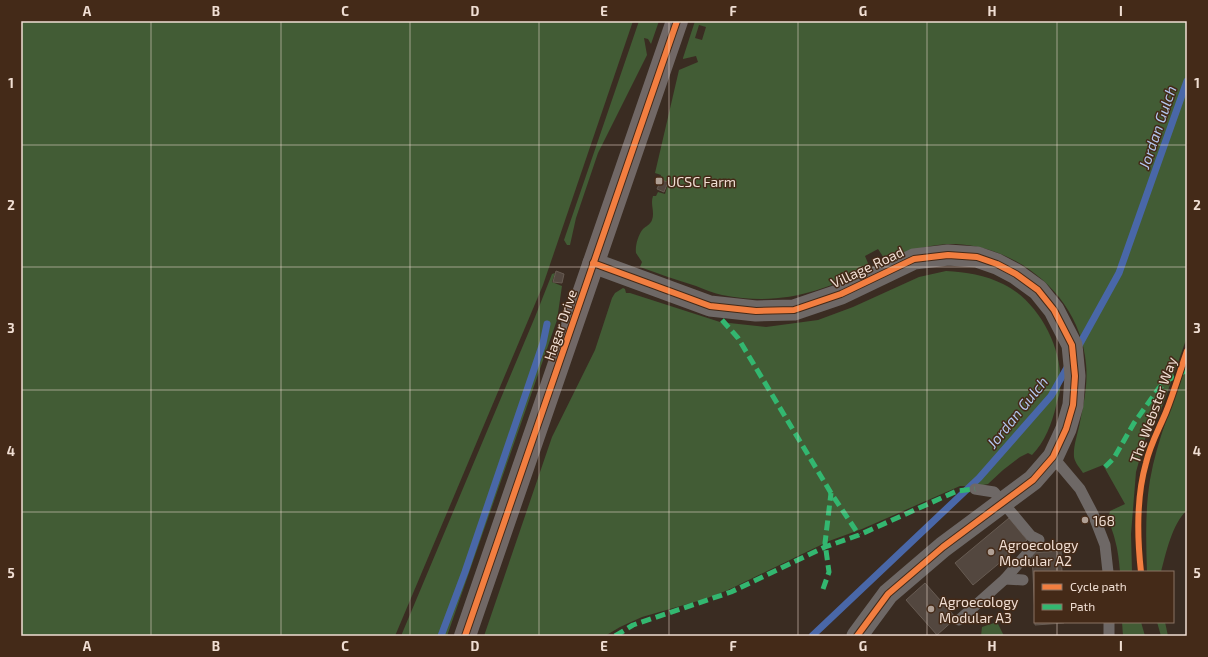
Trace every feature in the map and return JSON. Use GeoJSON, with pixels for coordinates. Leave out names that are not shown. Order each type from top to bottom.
{"type":"FeatureCollection","features":[{"type":"Feature","properties":{"kind":"main road","name":"Hagar Drive"},"geometry":{"type":"LineString","coordinates":[[465,636],[677,21]]}},
{"type":"Feature","properties":{"kind":"street","name":"Village Road"},"geometry":{"type":"LineString","coordinates":[[593,263],[710,306],[756,311],[794,310],[841,294],[914,259],[948,254],[977,257],[997,264],[1016,274],[1038,290],[1054,310],[1072,345],[1075,376],[1073,405],[1066,429],[1053,457],[1033,480],[943,547],[888,594],[857,636]]}},
{"type":"Feature","properties":{"kind":"lane"},"geometry":{"type":"LineString","coordinates":[[1053,457],[1080,489],[1093,514],[1105,545],[1108,571]]}},
{"type":"Feature","properties":{"kind":"lane"},"geometry":{"type":"LineString","coordinates":[[958,620],[1005,578],[1039,540],[1031,536],[994,492],[975,489]]}},
{"type":"Feature","properties":{"kind":"lane"},"geometry":{"type":"LineString","coordinates":[[1005,578],[1023,580]]}},
{"type":"Feature","properties":{"kind":"lane"},"geometry":{"type":"LineString","coordinates":[[1109,623],[1109,636]]}},
{"type":"Feature","properties":{"kind":"green space"},"geometry":{"type":"Polygon","coordinates":[[[21,21],[633,21],[543,285],[395,636],[21,636],[21,21]]]}},
{"type":"Feature","properties":{"kind":"green space"},"geometry":{"type":"Polygon","coordinates":[[[639,21],[659,21],[651,44],[648,39],[644,38],[647,55],[598,153],[576,218],[570,245],[567,245],[564,240],[639,21]]]}},
{"type":"Feature","properties":{"kind":"green space"},"geometry":{"type":"Polygon","coordinates":[[[695,21],[1187,21],[1187,337],[1161,410],[1147,432],[1136,472],[1131,534],[1132,571],[1120,571],[1117,548],[1109,518],[1110,511],[1125,504],[1103,465],[1083,473],[1074,457],[1086,386],[1086,364],[1082,340],[1073,318],[1060,298],[1043,280],[1024,266],[1003,255],[980,247],[956,244],[920,248],[886,261],[878,249],[865,256],[870,268],[851,277],[798,295],[762,299],[743,298],[719,294],[640,267],[642,262],[636,253],[638,237],[641,231],[652,220],[653,196],[656,196],[658,192],[665,194],[668,184],[659,181],[661,175],[655,173],[679,70],[698,62],[696,56],[683,59],[695,21]],[[699,25],[695,38],[702,40],[706,27],[699,25]]]}},
{"type":"Feature","properties":{"kind":"green space"},"geometry":{"type":"Polygon","coordinates":[[[946,271],[975,274],[1003,284],[1028,302],[1047,329],[1054,344],[1058,360],[1060,391],[1047,432],[1041,444],[1032,455],[1028,453],[1020,457],[988,484],[977,486],[960,486],[862,529],[829,541],[728,590],[705,599],[642,617],[605,636],[484,636],[552,437],[595,350],[615,293],[623,288],[625,289],[626,293],[720,322],[766,327],[818,320],[853,307],[919,277],[946,271]]]}},
{"type":"Feature","properties":{"kind":"green space"},"geometry":{"type":"Polygon","coordinates":[[[555,273],[552,282],[562,286],[557,320],[447,636],[401,636],[552,274],[555,273]]]}},
{"type":"Feature","properties":{"kind":"green space"},"geometry":{"type":"Polygon","coordinates":[[[1187,364],[1187,510],[1177,523],[1167,548],[1161,571],[1147,571],[1146,538],[1148,491],[1157,450],[1187,364]]]}},
{"type":"Feature","properties":{"kind":"green space"},"geometry":{"type":"Polygon","coordinates":[[[997,622],[1004,636],[981,636],[982,627],[997,622]]]}},
{"type":"Feature","properties":{"kind":"green space"},"geometry":{"type":"Polygon","coordinates":[[[1122,623],[1141,623],[1145,636],[1123,636],[1122,623]]]}},
{"type":"Feature","properties":{"kind":"green space"},"geometry":{"type":"Polygon","coordinates":[[[1157,623],[1165,623],[1168,636],[1161,636],[1157,623]]]}},
{"type":"Feature","properties":{"kind":"building"},"geometry":{"type":"Polygon","coordinates":[[[661,180],[668,182],[664,192],[657,189],[661,180]]]}},
{"type":"Feature","properties":{"kind":"building"},"geometry":{"type":"Polygon","coordinates":[[[556,271],[564,274],[562,283],[553,282],[556,271]]]}},
{"type":"Feature","properties":{"kind":"building","name":"Agroecology Modular A2"},"geometry":{"type":"Polygon","coordinates":[[[1009,518],[1027,540],[973,585],[955,563],[1009,518]]]}},
{"type":"Feature","properties":{"kind":"building"},"geometry":{"type":"Polygon","coordinates":[[[1061,551],[1062,571],[1034,571],[1034,596],[1032,553],[1061,551]]]}},
{"type":"Feature","properties":{"kind":"building","name":"Agroecology Modular A3"},"geometry":{"type":"Polygon","coordinates":[[[925,583],[956,618],[937,635],[906,600],[925,583]]]}},
{"type":"Feature","properties":{"kind":"building"},"geometry":{"type":"Polygon","coordinates":[[[1035,623],[1064,623],[1035,625],[1035,623]]]}},
{"type":"Feature","properties":{"kind":"waterway","name":"Jordan Gulch"},"geometry":{"type":"LineString","coordinates":[[1077,349],[1119,273],[1187,81]]}},
{"type":"Feature","properties":{"kind":"waterway"},"geometry":{"type":"LineString","coordinates":[[441,636],[465,572],[543,343],[547,324]]}},
{"type":"Feature","properties":{"kind":"waterway","name":"Jordan Gulch"},"geometry":{"type":"LineString","coordinates":[[812,636],[979,478],[1051,396],[1068,366]]}},
{"type":"Feature","properties":{"kind":"marked path"},"geometry":{"type":"LineString","coordinates":[[722,320],[738,338],[831,493],[859,535]]}},
{"type":"Feature","properties":{"kind":"marked path"},"geometry":{"type":"LineString","coordinates":[[1105,467],[1114,458],[1134,423],[1159,388],[1170,379],[1187,370]]}},
{"type":"Feature","properties":{"kind":"marked path"},"geometry":{"type":"LineString","coordinates":[[615,636],[633,625],[731,592],[825,547],[859,535],[957,491],[975,489]]}},
{"type":"Feature","properties":{"kind":"marked path"},"geometry":{"type":"LineString","coordinates":[[823,589],[829,572],[825,543],[831,493]]}},
{"type":"Feature","properties":{"kind":"cycle path"},"geometry":{"type":"LineString","coordinates":[[465,636],[677,21]]}},
{"type":"Feature","properties":{"kind":"cycle path"},"geometry":{"type":"LineString","coordinates":[[593,263],[710,306],[756,311],[794,310],[841,294],[914,259],[948,255],[977,257],[997,264],[1016,274],[1038,290],[1054,310],[1072,345],[1075,376],[1073,405],[1066,429],[1053,457],[1033,480],[943,547],[888,594],[857,636]]}},
{"type":"Feature","properties":{"kind":"cycle path","name":"The Webster Way"},"geometry":{"type":"LineString","coordinates":[[1141,571],[1138,517],[1140,490],[1150,450],[1169,404],[1187,351]]}},
{"type":"Feature","properties":{"kind":"place","name":"UCSC Farm"},"geometry":{"type":"Point","coordinates":[659,181]}},
{"type":"Feature","properties":{"kind":"place","name":"168"},"geometry":{"type":"Point","coordinates":[1085,520]}},
{"type":"Feature","properties":{"kind":"place","name":"Agroecology Modular A2"},"geometry":{"type":"Point","coordinates":[991,552]}},
{"type":"Feature","properties":{"kind":"place","name":"Agroecology Modular A3"},"geometry":{"type":"Point","coordinates":[931,609]}}]}
